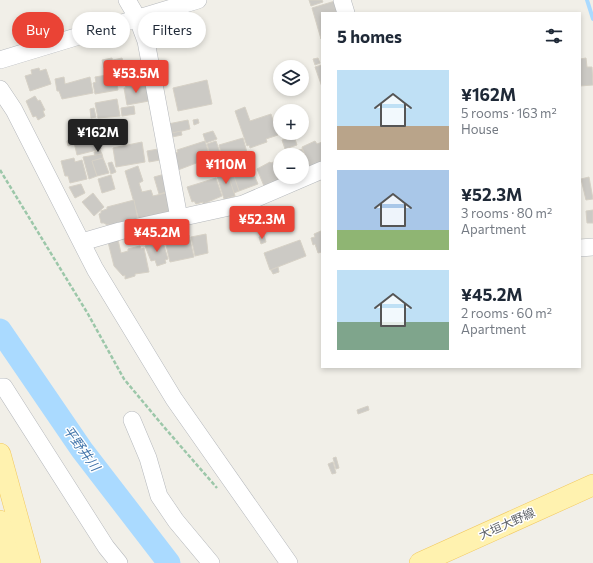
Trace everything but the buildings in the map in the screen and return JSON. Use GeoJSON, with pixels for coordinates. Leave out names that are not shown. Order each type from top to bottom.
{"type":"FeatureCollection","features":[{"type":"Feature","properties":{"kind":"main road"},"geometry":{"type":"LineString","coordinates":[[0,454],[30,563]]}},
{"type":"Feature","properties":{"kind":"main road","name":"大垣大野線"},"geometry":{"type":"LineString","coordinates":[[420,563],[593,486]]}},
{"type":"Feature","properties":{"kind":"main road"},"geometry":{"type":"LineString","coordinates":[[0,521],[10,563]]}},
{"type":"Feature","properties":{"kind":"street"},"geometry":{"type":"LineString","coordinates":[[127,0],[137,17],[146,41],[179,218]]}},
{"type":"Feature","properties":{"kind":"street"},"geometry":{"type":"LineString","coordinates":[[0,60],[137,17],[198,0]]}},
{"type":"Feature","properties":{"kind":"street"},"geometry":{"type":"LineString","coordinates":[[342,0],[346,12]]}},
{"type":"Feature","properties":{"kind":"street"},"geometry":{"type":"LineString","coordinates":[[0,89],[14,110],[95,269],[174,399],[290,563]]}},
{"type":"Feature","properties":{"kind":"street"},"geometry":{"type":"LineString","coordinates":[[82,242],[120,231],[243,204],[321,170]]}},
{"type":"Feature","properties":{"kind":"street"},"geometry":{"type":"LineString","coordinates":[[581,248],[593,247]]}},
{"type":"Feature","properties":{"kind":"street"},"geometry":{"type":"LineString","coordinates":[[0,387],[4,387],[106,547],[119,563]]}},
{"type":"Feature","properties":{"kind":"street"},"geometry":{"type":"LineString","coordinates":[[132,420],[148,458],[160,496],[176,521],[211,563]]}},
{"type":"Feature","properties":{"kind":"path"},"geometry":{"type":"LineString","coordinates":[[0,170],[76,294],[124,379],[220,490]]}},
{"type":"Feature","properties":{"kind":"waterway"},"geometry":{"type":"LineString","coordinates":[[587,0],[593,19]]}},
{"type":"Feature","properties":{"kind":"waterway","name":"平野井川"},"geometry":{"type":"LineString","coordinates":[[0,330],[82,450],[169,563]]}}]}
